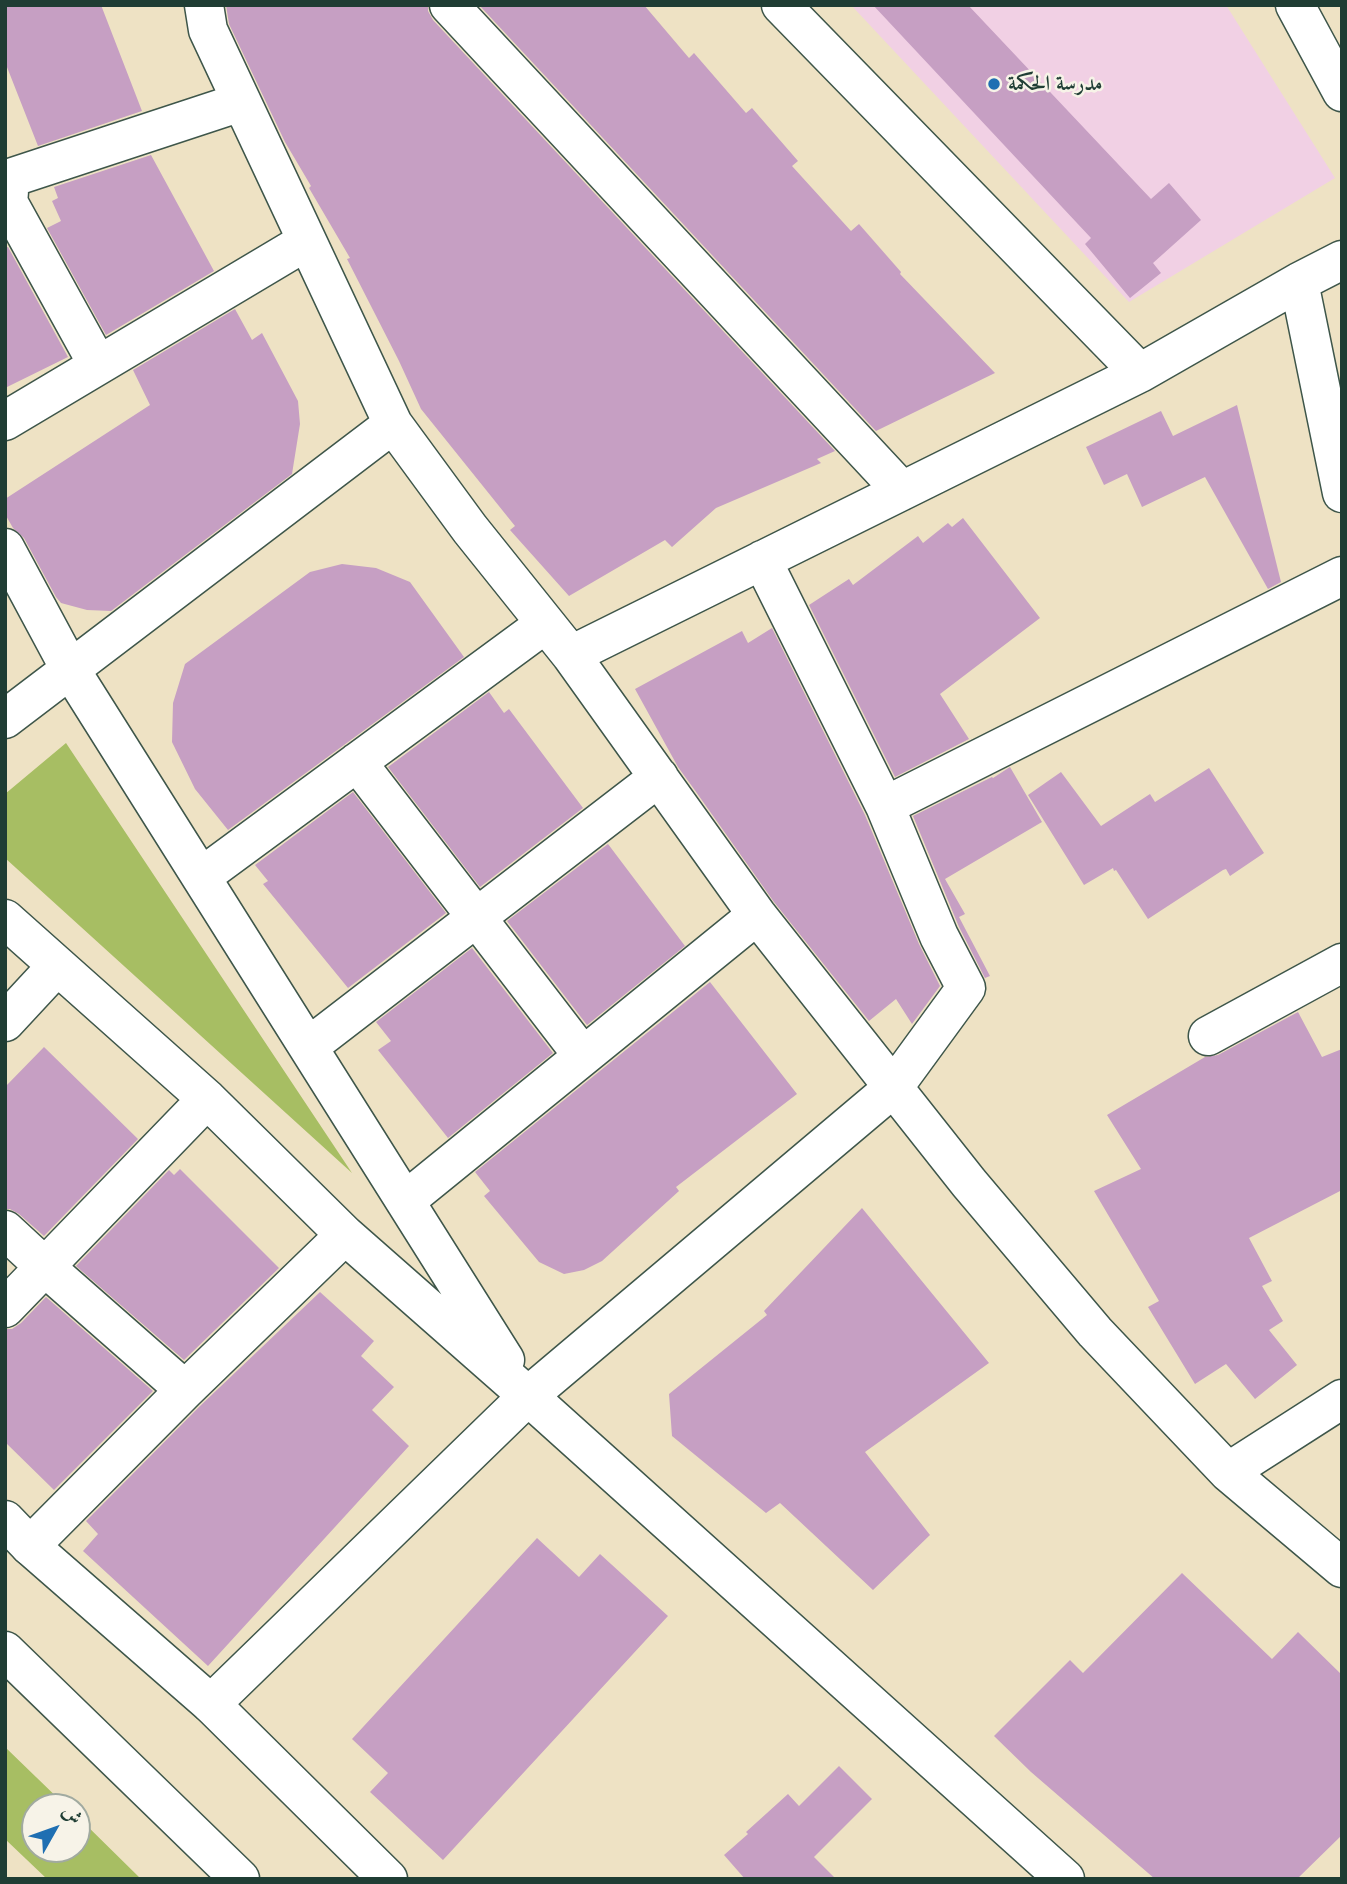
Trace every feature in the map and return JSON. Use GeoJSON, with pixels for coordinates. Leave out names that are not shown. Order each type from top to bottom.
{"type":"FeatureCollection","features":[{"type":"Feature","properties":{"kind":"street"},"geometry":{"type":"LineString","coordinates":[[204,5],[208,30],[393,424],[470,529],[571,655],[757,915],[969,1183],[1095,1332],[1228,1472],[1342,1568]]}},
{"type":"Feature","properties":{"kind":"street"},"geometry":{"type":"LineString","coordinates":[[449,5],[902,491]]}},
{"type":"Feature","properties":{"kind":"street"},"geometry":{"type":"LineString","coordinates":[[781,5],[1140,373]]}},
{"type":"Feature","properties":{"kind":"street"},"geometry":{"type":"LineString","coordinates":[[1294,5],[1342,92]]}},
{"type":"Feature","properties":{"kind":"street"},"geometry":{"type":"LineString","coordinates":[[98,365],[6,204],[10,178],[241,102]]}},
{"type":"Feature","properties":{"kind":"street"},"geometry":{"type":"LineString","coordinates":[[5,421],[307,241]]}},
{"type":"Feature","properties":{"kind":"street"},"geometry":{"type":"LineString","coordinates":[[571,655],[1140,373],[1298,282],[1342,260]]}},
{"type":"Feature","properties":{"kind":"street"},"geometry":{"type":"LineString","coordinates":[[1298,282],[1342,493]]}},
{"type":"Feature","properties":{"kind":"street"},"geometry":{"type":"LineString","coordinates":[[5,719],[393,424]]}},
{"type":"Feature","properties":{"kind":"street"},"geometry":{"type":"LineString","coordinates":[[5,548],[70,668],[528,1396]]}},
{"type":"Feature","properties":{"kind":"street"},"geometry":{"type":"LineString","coordinates":[[211,1704],[528,1396],[893,1088],[966,988],[939,936],[885,806],[762,560]]}},
{"type":"Feature","properties":{"kind":"street"},"geometry":{"type":"LineString","coordinates":[[885,806],[1342,576]]}},
{"type":"Feature","properties":{"kind":"street"},"geometry":{"type":"LineString","coordinates":[[201,877],[545,624]]}},
{"type":"Feature","properties":{"kind":"street"},"geometry":{"type":"LineString","coordinates":[[357,762],[583,1056]]}},
{"type":"Feature","properties":{"kind":"street"},"geometry":{"type":"LineString","coordinates":[[308,1047],[659,777]]}},
{"type":"Feature","properties":{"kind":"street"},"geometry":{"type":"LineString","coordinates":[[405,1201],[757,915]]}},
{"type":"Feature","properties":{"kind":"street"},"geometry":{"type":"LineString","coordinates":[[5,919],[207,1099],[345,1235],[1065,1879]]}},
{"type":"Feature","properties":{"kind":"street"},"geometry":{"type":"LineString","coordinates":[[1208,1036],[1342,964]]}},
{"type":"Feature","properties":{"kind":"street"},"geometry":{"type":"LineString","coordinates":[[5,1022],[57,966]]}},
{"type":"Feature","properties":{"kind":"street"},"geometry":{"type":"LineString","coordinates":[[5,1308],[207,1099]]}},
{"type":"Feature","properties":{"kind":"street"},"geometry":{"type":"LineString","coordinates":[[5,1230],[185,1390]]}},
{"type":"Feature","properties":{"kind":"street"},"geometry":{"type":"LineString","coordinates":[[345,1235],[185,1390],[18,1533],[211,1704],[387,1879]]}},
{"type":"Feature","properties":{"kind":"street"},"geometry":{"type":"LineString","coordinates":[[1228,1472],[1342,1399]]}},
{"type":"Feature","properties":{"kind":"street"},"geometry":{"type":"LineString","coordinates":[[5,1651],[240,1879]]}},
{"type":"Feature","properties":{"kind":"shaded area"},"geometry":{"type":"Polygon","coordinates":[[[851,5],[1226,5],[1335,178],[1129,302],[851,5]]]}},
{"type":"Feature","properties":{"kind":"green space"},"geometry":{"type":"Polygon","coordinates":[[[66,743],[352,1173],[5,858],[5,794],[66,743]]]}},
{"type":"Feature","properties":{"kind":"green space"},"geometry":{"type":"Polygon","coordinates":[[[5,1747],[53,1793],[21,1793],[21,1854],[5,1839],[5,1747]]]}},
{"type":"Feature","properties":{"kind":"green space"},"geometry":{"type":"Polygon","coordinates":[[[91,1830],[141,1879],[47,1879],[30,1863],[91,1863],[91,1830]]]}},
{"type":"Feature","properties":{"kind":"building"},"geometry":{"type":"Polygon","coordinates":[[[5,5],[101,5],[142,111],[38,146],[5,62],[5,5]]]}},
{"type":"Feature","properties":{"kind":"building"},"geometry":{"type":"Polygon","coordinates":[[[226,5],[428,5],[433,20],[835,451],[817,459],[821,463],[716,508],[672,547],[665,540],[569,596],[510,530],[515,526],[421,409],[347,259],[350,258],[285,142],[229,24],[226,5]]]}},
{"type":"Feature","properties":{"kind":"building"},"geometry":{"type":"Polygon","coordinates":[[[479,5],[644,5],[689,58],[694,53],[746,113],[752,108],[798,161],[792,166],[851,231],[859,224],[900,274],[995,373],[876,431],[479,5]]]}},
{"type":"Feature","properties":{"kind":"building","name":"مدرسة الحكمة"},"geometry":{"type":"Polygon","coordinates":[[[873,5],[968,5],[1151,199],[1169,183],[1201,220],[1153,263],[1161,273],[1130,298],[1085,244],[1091,238],[873,5]]]}},
{"type":"Feature","properties":{"kind":"building"},"geometry":{"type":"Polygon","coordinates":[[[151,155],[214,271],[106,335],[47,228],[61,221],[52,201],[58,198],[54,187],[151,155]]]}},
{"type":"Feature","properties":{"kind":"building"},"geometry":{"type":"Polygon","coordinates":[[[8,247],[68,357],[5,388],[5,248],[8,247]]]}},
{"type":"Feature","properties":{"kind":"building"},"geometry":{"type":"Polygon","coordinates":[[[235,309],[252,340],[262,333],[298,401],[300,424],[292,474],[111,611],[87,610],[61,603],[24,538],[13,528],[5,514],[5,499],[150,405],[133,370],[235,309]]]}},
{"type":"Feature","properties":{"kind":"building"},"geometry":{"type":"Polygon","coordinates":[[[1237,405],[1281,582],[1268,589],[1205,477],[1142,507],[1127,474],[1104,485],[1086,447],[1161,411],[1173,436],[1237,405]]]}},
{"type":"Feature","properties":{"kind":"building"},"geometry":{"type":"Polygon","coordinates":[[[963,518],[1040,618],[940,694],[969,739],[895,777],[809,605],[849,579],[853,585],[918,536],[923,543],[948,523],[952,527],[963,518]]]}},
{"type":"Feature","properties":{"kind":"building"},"geometry":{"type":"Polygon","coordinates":[[[342,564],[376,568],[410,582],[464,657],[228,830],[195,789],[172,742],[173,703],[185,664],[310,572],[342,564]]]}},
{"type":"Feature","properties":{"kind":"building"},"geometry":{"type":"Polygon","coordinates":[[[772,628],[865,815],[919,944],[940,986],[912,1024],[896,999],[869,1021],[774,902],[678,767],[635,689],[742,631],[748,643],[772,628]]]}},
{"type":"Feature","properties":{"kind":"building"},"geometry":{"type":"Polygon","coordinates":[[[489,692],[504,713],[509,709],[583,808],[480,887],[388,767],[489,692]]]}},
{"type":"Feature","properties":{"kind":"building"},"geometry":{"type":"Polygon","coordinates":[[[1010,767],[1042,822],[945,879],[965,914],[959,917],[990,976],[985,978],[959,927],[913,816],[993,778],[1010,767]]]}},
{"type":"Feature","properties":{"kind":"building"},"geometry":{"type":"Polygon","coordinates":[[[1209,768],[1264,853],[1230,876],[1226,869],[1223,870],[1148,919],[1113,868],[1084,885],[1028,795],[1061,772],[1101,826],[1150,794],[1155,802],[1209,768]]]}},
{"type":"Feature","properties":{"kind":"building"},"geometry":{"type":"Polygon","coordinates":[[[353,792],[446,913],[348,988],[263,884],[268,881],[255,865],[353,792]]]}},
{"type":"Feature","properties":{"kind":"building"},"geometry":{"type":"Polygon","coordinates":[[[608,844],[685,946],[587,1025],[507,921],[608,844]]]}},
{"type":"Feature","properties":{"kind":"building"},"geometry":{"type":"Polygon","coordinates":[[[472,948],[553,1053],[448,1138],[378,1050],[391,1041],[376,1022],[472,948]]]}},
{"type":"Feature","properties":{"kind":"building"},"geometry":{"type":"Polygon","coordinates":[[[710,982],[797,1094],[676,1187],[679,1191],[602,1261],[584,1270],[564,1274],[539,1262],[484,1196],[490,1191],[475,1172],[710,982]]]}},
{"type":"Feature","properties":{"kind":"building"},"geometry":{"type":"Polygon","coordinates":[[[1298,1012],[1322,1057],[1342,1049],[1342,1190],[1249,1238],[1272,1281],[1262,1286],[1283,1321],[1269,1330],[1297,1365],[1255,1399],[1226,1364],[1195,1384],[1148,1307],[1159,1301],[1094,1191],[1141,1169],[1107,1115],[1205,1057],[1218,1055],[1298,1012]]]}},
{"type":"Feature","properties":{"kind":"building"},"geometry":{"type":"Polygon","coordinates":[[[44,1047],[138,1139],[44,1236],[19,1214],[5,1209],[5,1087],[44,1047]]]}},
{"type":"Feature","properties":{"kind":"building"},"geometry":{"type":"Polygon","coordinates":[[[180,1169],[279,1268],[184,1360],[76,1266],[169,1170],[174,1175],[180,1169]]]}},
{"type":"Feature","properties":{"kind":"building"},"geometry":{"type":"Polygon","coordinates":[[[862,1208],[989,1363],[865,1452],[930,1535],[873,1590],[780,1503],[766,1513],[672,1436],[669,1394],[767,1315],[764,1311],[862,1208]]]}},
{"type":"Feature","properties":{"kind":"building"},"geometry":{"type":"Polygon","coordinates":[[[320,1292],[374,1341],[361,1356],[394,1387],[372,1410],[409,1446],[208,1666],[83,1551],[98,1534],[86,1521],[200,1406],[320,1292]]]}},
{"type":"Feature","properties":{"kind":"building"},"geometry":{"type":"Polygon","coordinates":[[[46,1297],[153,1391],[54,1490],[5,1442],[5,1329],[12,1329],[21,1323],[46,1297]]]}},
{"type":"Feature","properties":{"kind":"building"},"geometry":{"type":"Polygon","coordinates":[[[537,1538],[579,1577],[600,1554],[668,1616],[443,1860],[370,1792],[388,1773],[352,1739],[537,1538]]]}},
{"type":"Feature","properties":{"kind":"building"},"geometry":{"type":"Polygon","coordinates":[[[1182,1573],[1272,1659],[1298,1632],[1342,1675],[1342,1835],[1297,1879],[1155,1879],[1031,1772],[994,1736],[1070,1660],[1083,1673],[1182,1573]]]}},
{"type":"Feature","properties":{"kind":"building"},"geometry":{"type":"Polygon","coordinates":[[[839,1766],[872,1799],[814,1857],[836,1879],[745,1879],[724,1855],[788,1794],[799,1806],[839,1766]]]}},
{"type":"Feature","properties":{"kind":"place","name":"مدرسة الحكمة"},"geometry":{"type":"Point","coordinates":[994,84]}}]}
